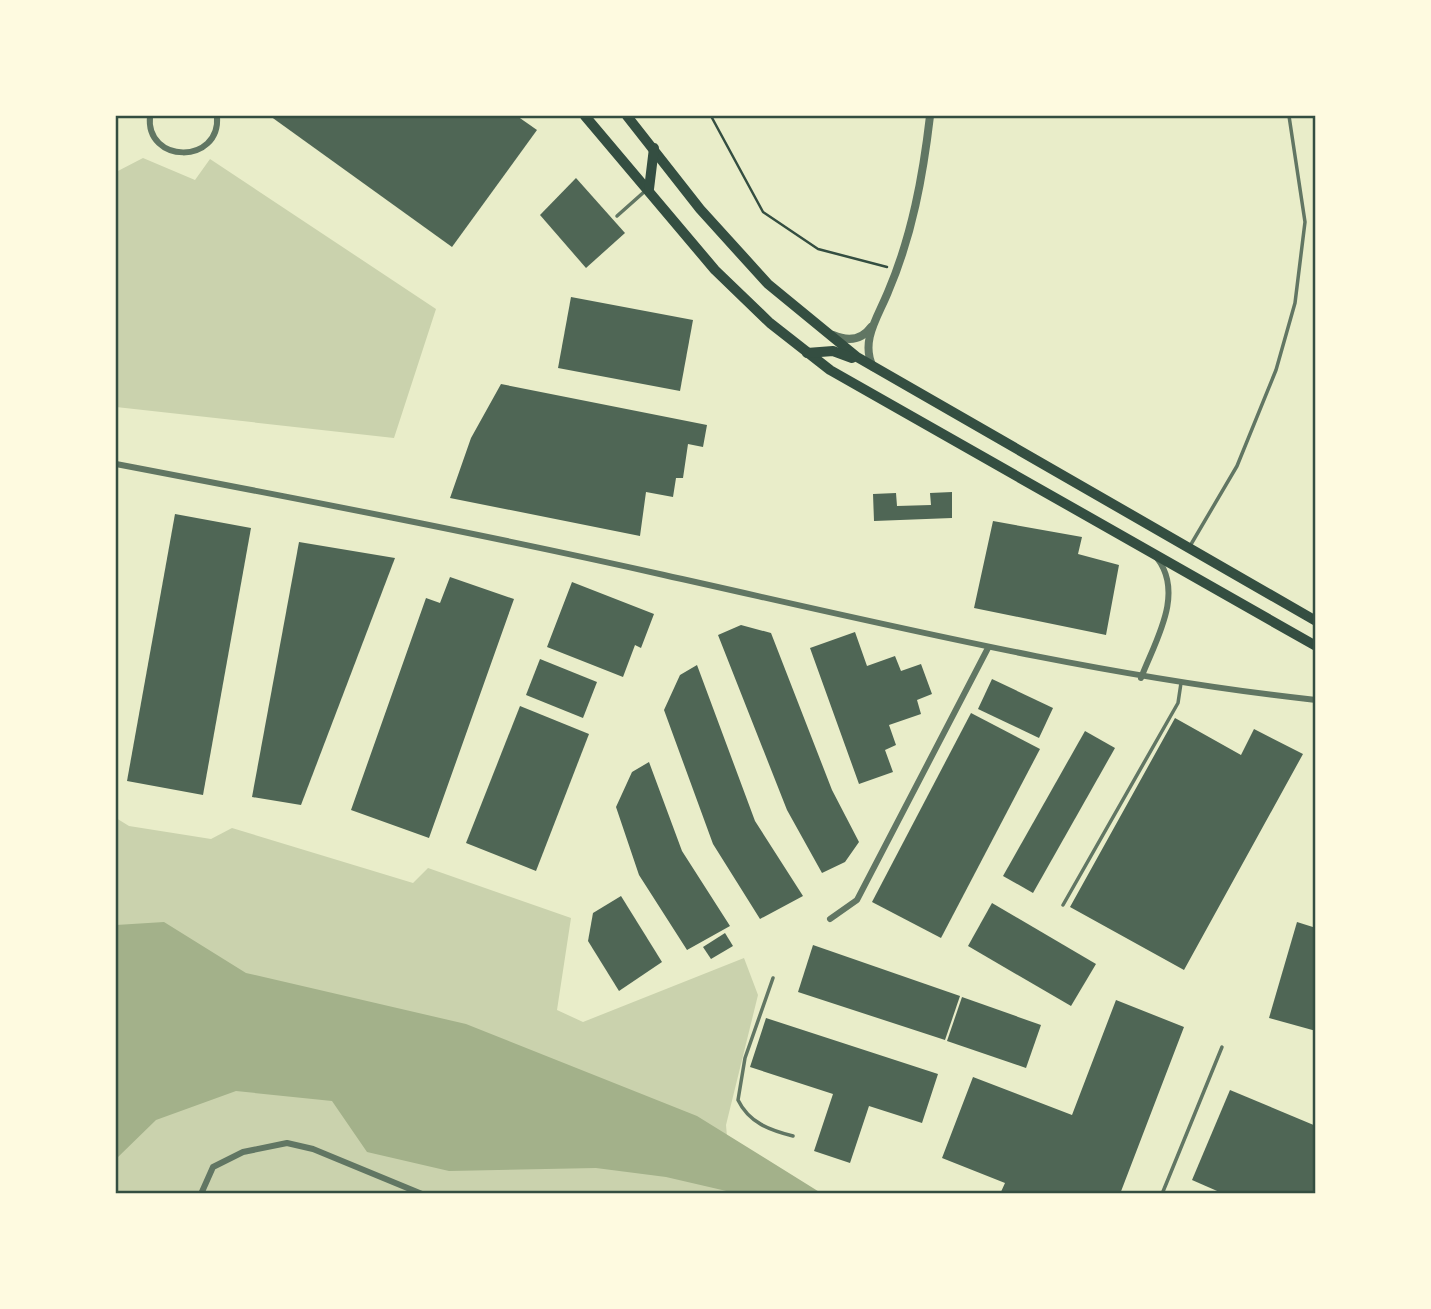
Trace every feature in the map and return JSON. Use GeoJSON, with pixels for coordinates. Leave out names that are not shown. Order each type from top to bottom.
{"type":"FeatureCollection","features":[{"type":"Feature","properties":{"kind":"main road"},"geometry":{"type":"LineString","coordinates":[[585,116],[730,286],[807,353],[859,389],[1315,646]]}},
{"type":"Feature","properties":{"kind":"main road"},"geometry":{"type":"LineString","coordinates":[[627,116],[700,209],[759,275],[874,370]]}},
{"type":"Feature","properties":{"kind":"main road"},"geometry":{"type":"LineString","coordinates":[[649,189],[654,148]]}},
{"type":"Feature","properties":{"kind":"main road"},"geometry":{"type":"LineString","coordinates":[[807,353],[833,351],[874,370],[1315,621]]}},
{"type":"Feature","properties":{"kind":"street"},"geometry":{"type":"LineString","coordinates":[[150,116],[151,131],[157,142],[177,154],[189,154],[210,142],[215,133],[217,116]]}},
{"type":"Feature","properties":{"kind":"street"},"geometry":{"type":"LineString","coordinates":[[874,370],[867,348],[897,270],[920,190],[930,116]]}},
{"type":"Feature","properties":{"kind":"street"},"geometry":{"type":"LineString","coordinates":[[827,332],[847,339],[858,338],[867,332],[877,319]]}},
{"type":"Feature","properties":{"kind":"street"},"geometry":{"type":"LineString","coordinates":[[116,464],[388,515],[988,648],[1141,678],[1314,699]]}},
{"type":"Feature","properties":{"kind":"street"},"geometry":{"type":"LineString","coordinates":[[1141,678],[1170,593],[1168,578],[1153,554]]}},
{"type":"Feature","properties":{"kind":"street"},"geometry":{"type":"LineString","coordinates":[[830,919],[857,900],[988,648]]}},
{"type":"Feature","properties":{"kind":"street"},"geometry":{"type":"LineString","coordinates":[[201,1194],[214,1167],[243,1152],[287,1143],[313,1149],[422,1194]]}},
{"type":"Feature","properties":{"kind":"lane"},"geometry":{"type":"LineString","coordinates":[[1188,548],[1237,466],[1276,370],[1295,303],[1305,222],[1289,116]]}},
{"type":"Feature","properties":{"kind":"lane"},"geometry":{"type":"LineString","coordinates":[[617,216],[649,189]]}},
{"type":"Feature","properties":{"kind":"lane"},"geometry":{"type":"LineString","coordinates":[[1063,905],[1178,704],[1181,683]]}},
{"type":"Feature","properties":{"kind":"lane"},"geometry":{"type":"LineString","coordinates":[[773,978],[745,1058],[738,1100],[747,1115],[756,1122],[793,1136]]}},
{"type":"Feature","properties":{"kind":"lane"},"geometry":{"type":"LineString","coordinates":[[1162,1194],[1222,1047]]}},
{"type":"Feature","properties":{"kind":"path"},"geometry":{"type":"LineString","coordinates":[[711,116],[763,212],[818,249],[897,270]]}},
{"type":"Feature","properties":{"kind":"shaded area"},"geometry":{"type":"Polygon","coordinates":[[[143,158],[195,180],[210,159],[436,309],[394,438],[116,407],[116,172],[143,158]]]}},
{"type":"Feature","properties":{"kind":"shaded area"},"geometry":{"type":"Polygon","coordinates":[[[116,818],[129,826],[211,839],[232,828],[413,883],[428,868],[571,918],[557,1010],[583,1022],[744,958],[758,995],[726,1125],[732,1193],[116,1193],[116,818]]]}},
{"type":"Feature","properties":{"kind":"shaded area"},"geometry":{"type":"Polygon","coordinates":[[[164,922],[246,973],[466,1024],[697,1116],[821,1193],[735,1193],[666,1177],[596,1168],[449,1171],[367,1152],[332,1101],[236,1091],[156,1120],[116,1159],[116,925],[164,922]]]}},
{"type":"Feature","properties":{"kind":"building"},"geometry":{"type":"Polygon","coordinates":[[[270,116],[517,116],[537,130],[452,247],[270,116]]]}},
{"type":"Feature","properties":{"kind":"building"},"geometry":{"type":"Polygon","coordinates":[[[576,178],[625,233],[586,268],[540,215],[576,178]]]}},
{"type":"Feature","properties":{"kind":"building"},"geometry":{"type":"Polygon","coordinates":[[[571,297],[693,320],[680,391],[558,368],[571,297]]]}},
{"type":"Feature","properties":{"kind":"building"},"geometry":{"type":"Polygon","coordinates":[[[501,384],[707,425],[703,447],[688,444],[683,478],[676,478],[673,497],[646,492],[640,536],[450,498],[471,438],[501,384]]]}},
{"type":"Feature","properties":{"kind":"building"},"geometry":{"type":"Polygon","coordinates":[[[952,492],[952,518],[874,521],[873,494],[896,493],[897,506],[931,505],[930,493],[952,492]]]}},
{"type":"Feature","properties":{"kind":"building"},"geometry":{"type":"Polygon","coordinates":[[[175,514],[251,528],[203,795],[127,781],[175,514]]]}},
{"type":"Feature","properties":{"kind":"building"},"geometry":{"type":"Polygon","coordinates":[[[993,521],[1082,537],[1078,554],[1119,565],[1106,635],[974,608],[993,521]]]}},
{"type":"Feature","properties":{"kind":"building"},"geometry":{"type":"Polygon","coordinates":[[[299,542],[395,558],[301,805],[252,797],[299,542]]]}},
{"type":"Feature","properties":{"kind":"building"},"geometry":{"type":"Polygon","coordinates":[[[450,577],[514,599],[429,838],[351,810],[426,598],[440,603],[450,577]]]}},
{"type":"Feature","properties":{"kind":"building"},"geometry":{"type":"Polygon","coordinates":[[[572,582],[654,614],[641,648],[635,645],[623,677],[547,647],[572,582]]]}},
{"type":"Feature","properties":{"kind":"building"},"geometry":{"type":"Polygon","coordinates":[[[741,625],[771,633],[832,790],[859,842],[845,862],[822,873],[787,810],[718,635],[741,625]]]}},
{"type":"Feature","properties":{"kind":"building"},"geometry":{"type":"Polygon","coordinates":[[[855,632],[867,666],[895,656],[901,671],[921,664],[932,694],[917,700],[921,714],[889,725],[896,745],[885,750],[893,772],[859,784],[810,648],[855,632]]]}},
{"type":"Feature","properties":{"kind":"building"},"geometry":{"type":"Polygon","coordinates":[[[540,659],[597,682],[583,718],[526,695],[540,659]]]}},
{"type":"Feature","properties":{"kind":"building"},"geometry":{"type":"Polygon","coordinates":[[[697,665],[755,821],[803,896],[760,919],[713,844],[664,710],[680,675],[697,665]]]}},
{"type":"Feature","properties":{"kind":"building"},"geometry":{"type":"Polygon","coordinates":[[[992,679],[1053,708],[1039,738],[978,709],[992,679]]]}},
{"type":"Feature","properties":{"kind":"building"},"geometry":{"type":"Polygon","coordinates":[[[520,706],[589,734],[536,871],[466,843],[520,706]]]}},
{"type":"Feature","properties":{"kind":"building"},"geometry":{"type":"Polygon","coordinates":[[[971,713],[1040,749],[941,938],[872,902],[971,713]]]}},
{"type":"Feature","properties":{"kind":"building"},"geometry":{"type":"Polygon","coordinates":[[[1175,718],[1241,755],[1254,729],[1303,754],[1184,970],[1070,907],[1175,718]]]}},
{"type":"Feature","properties":{"kind":"building"},"geometry":{"type":"Polygon","coordinates":[[[1085,731],[1115,748],[1033,893],[1003,876],[1085,731]]]}},
{"type":"Feature","properties":{"kind":"building"},"geometry":{"type":"Polygon","coordinates":[[[649,762],[682,851],[730,926],[687,950],[639,875],[616,807],[632,772],[649,762]]]}},
{"type":"Feature","properties":{"kind":"building"},"geometry":{"type":"Polygon","coordinates":[[[621,896],[662,962],[619,991],[588,941],[593,913],[621,896]]]}},
{"type":"Feature","properties":{"kind":"building"},"geometry":{"type":"Polygon","coordinates":[[[992,903],[1096,964],[1071,1006],[968,946],[992,903]]]}},
{"type":"Feature","properties":{"kind":"building"},"geometry":{"type":"Polygon","coordinates":[[[1297,922],[1316,928],[1316,1031],[1269,1018],[1297,922]]]}},
{"type":"Feature","properties":{"kind":"building"},"geometry":{"type":"Polygon","coordinates":[[[725,933],[733,946],[711,959],[703,947],[725,933]]]}},
{"type":"Feature","properties":{"kind":"building"},"geometry":{"type":"Polygon","coordinates":[[[813,945],[960,996],[945,1040],[798,992],[813,945]]]}},
{"type":"Feature","properties":{"kind":"building"},"geometry":{"type":"Polygon","coordinates":[[[962,997],[1041,1025],[1026,1068],[947,1041],[962,997]]]}},
{"type":"Feature","properties":{"kind":"building"},"geometry":{"type":"Polygon","coordinates":[[[1116,1000],[1184,1027],[1120,1194],[1000,1194],[1005,1183],[942,1158],[973,1077],[1072,1115],[1116,1000]]]}},
{"type":"Feature","properties":{"kind":"building"},"geometry":{"type":"Polygon","coordinates":[[[766,1018],[938,1074],[922,1123],[869,1106],[850,1163],[814,1151],[833,1094],[750,1067],[766,1018]]]}},
{"type":"Feature","properties":{"kind":"building"},"geometry":{"type":"Polygon","coordinates":[[[1230,1090],[1316,1126],[1316,1194],[1224,1194],[1192,1180],[1230,1090]]]}}]}
